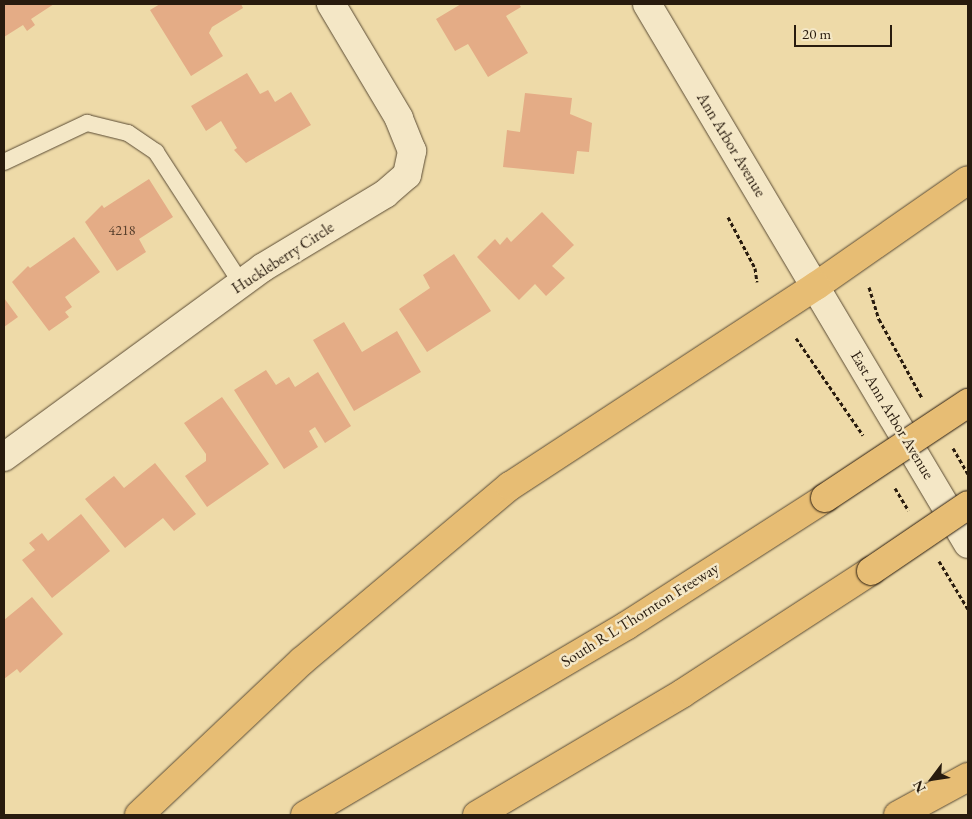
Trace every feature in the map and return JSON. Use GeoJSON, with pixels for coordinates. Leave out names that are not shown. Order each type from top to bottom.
{"type":"FeatureCollection","features":[{"type":"Feature","properties":{"kind":"main road"},"geometry":{"type":"LineString","coordinates":[[139,815],[302,661],[510,486],[816,286],[968,180]]}},
{"type":"Feature","properties":{"kind":"main road","name":"South R L Thornton Freeway"},"geometry":{"type":"LineString","coordinates":[[306,815],[626,626],[968,403]]}},
{"type":"Feature","properties":{"kind":"main road"},"geometry":{"type":"LineString","coordinates":[[476,815],[683,693],[871,571],[968,505]]}},
{"type":"Feature","properties":{"kind":"main road"},"geometry":{"type":"LineString","coordinates":[[898,815],[968,777]]}},
{"type":"Feature","properties":{"kind":"street","name":"Huckleberry Circle"},"geometry":{"type":"LineString","coordinates":[[4,457],[241,283],[385,194],[407,175],[412,151],[399,118],[331,4]]}},
{"type":"Feature","properties":{"kind":"street","name":"Ann Arbor Avenue"},"geometry":{"type":"LineString","coordinates":[[647,4],[816,286]]}},
{"type":"Feature","properties":{"kind":"street","name":"East Ann Arbor Avenue"},"geometry":{"type":"LineString","coordinates":[[816,286],[968,544]]}},
{"type":"Feature","properties":{"kind":"lane"},"geometry":{"type":"LineString","coordinates":[[4,162],[87,123],[128,133],[156,152],[241,283]]}},
{"type":"Feature","properties":{"kind":"path"},"geometry":{"type":"LineString","coordinates":[[728,217],[755,268],[757,282]]}},
{"type":"Feature","properties":{"kind":"path"},"geometry":{"type":"LineString","coordinates":[[868,286],[891,344],[928,406]]}},
{"type":"Feature","properties":{"kind":"path"},"geometry":{"type":"LineString","coordinates":[[948,440],[968,474]]}},
{"type":"Feature","properties":{"kind":"building"},"geometry":{"type":"Polygon","coordinates":[[[4,4],[54,4],[31,19],[35,25],[27,31],[23,25],[4,37],[4,4]]]}},
{"type":"Feature","properties":{"kind":"building"},"geometry":{"type":"Polygon","coordinates":[[[160,4],[241,4],[243,8],[212,27],[209,33],[223,56],[191,76],[150,10],[160,4]]]}},
{"type":"Feature","properties":{"kind":"building"},"geometry":{"type":"Polygon","coordinates":[[[461,4],[519,4],[521,7],[506,16],[528,53],[488,77],[468,44],[455,51],[436,19],[461,4]]]}},
{"type":"Feature","properties":{"kind":"building"},"geometry":{"type":"Polygon","coordinates":[[[247,73],[260,94],[268,90],[275,102],[291,92],[311,125],[246,163],[234,150],[237,148],[221,121],[206,131],[191,106],[247,73]]]}},
{"type":"Feature","properties":{"kind":"building"},"geometry":{"type":"Polygon","coordinates":[[[525,93],[572,98],[570,114],[592,123],[589,152],[577,151],[574,174],[503,167],[507,130],[520,132],[525,93]]]}},
{"type":"Feature","properties":{"kind":"building"},"geometry":{"type":"Polygon","coordinates":[[[149,179],[173,217],[139,239],[146,252],[117,271],[85,222],[102,205],[104,208],[149,179]]]}},
{"type":"Feature","properties":{"kind":"building"},"geometry":{"type":"Polygon","coordinates":[[[542,212],[574,245],[552,266],[565,278],[546,296],[535,284],[519,300],[477,257],[495,239],[500,245],[507,237],[511,242],[542,212]]]}},
{"type":"Feature","properties":{"kind":"building"},"geometry":{"type":"Polygon","coordinates":[[[74,237],[100,272],[65,297],[72,307],[65,312],[69,317],[49,331],[12,282],[28,266],[30,268],[74,237]]]}},
{"type":"Feature","properties":{"kind":"building"},"geometry":{"type":"Polygon","coordinates":[[[454,254],[491,311],[427,352],[399,309],[430,288],[423,275],[454,254]]]}},
{"type":"Feature","properties":{"kind":"building"},"geometry":{"type":"Polygon","coordinates":[[[4,298],[18,317],[4,327],[4,298]]]}},
{"type":"Feature","properties":{"kind":"building"},"geometry":{"type":"Polygon","coordinates":[[[344,322],[362,352],[397,331],[421,372],[354,411],[313,340],[344,322]]]}},
{"type":"Feature","properties":{"kind":"building"},"geometry":{"type":"Polygon","coordinates":[[[266,370],[276,385],[289,377],[295,387],[318,372],[351,426],[325,443],[315,427],[309,431],[318,447],[284,469],[234,390],[266,370]]]}},
{"type":"Feature","properties":{"kind":"building"},"geometry":{"type":"Polygon","coordinates":[[[222,397],[269,464],[207,507],[185,476],[206,461],[206,454],[184,423],[222,397]]]}},
{"type":"Feature","properties":{"kind":"building"},"geometry":{"type":"Polygon","coordinates":[[[155,463],[196,514],[174,531],[163,518],[125,548],[85,499],[114,476],[124,488],[155,463]]]}},
{"type":"Feature","properties":{"kind":"building"},"geometry":{"type":"Polygon","coordinates":[[[81,514],[110,551],[52,598],[22,560],[35,550],[29,543],[42,533],[48,541],[81,514]]]}},
{"type":"Feature","properties":{"kind":"building"},"geometry":{"type":"Polygon","coordinates":[[[32,597],[63,634],[20,673],[17,669],[4,679],[4,620],[32,597]]]}}]}
